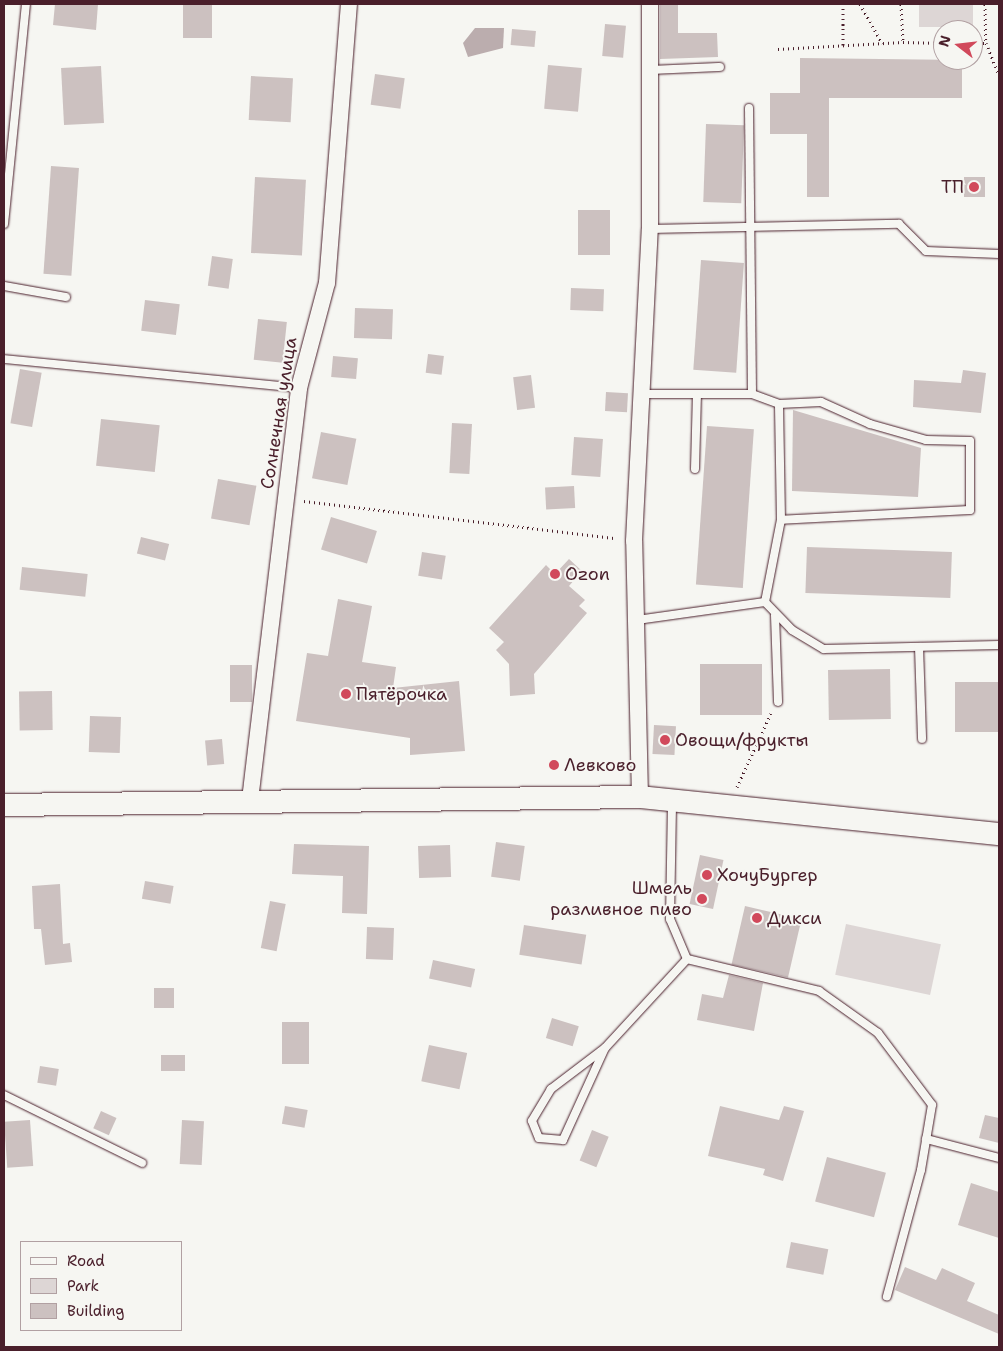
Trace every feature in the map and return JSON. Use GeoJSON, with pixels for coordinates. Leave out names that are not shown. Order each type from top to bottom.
{"type":"FeatureCollection","features":[{"type":"Feature","properties":{"kind":"street","name":"Солнечная улица"},"geometry":{"type":"LineString","coordinates":[[250,800],[299,388],[327,283],[349,4]]}},
{"type":"Feature","properties":{"kind":"street"},"geometry":{"type":"LineString","coordinates":[[640,797],[634,541],[650,229],[650,4]]}},
{"type":"Feature","properties":{"kind":"street"},"geometry":{"type":"LineString","coordinates":[[4,805],[250,800],[640,797],[672,802],[729,806],[999,834]]}},
{"type":"Feature","properties":{"kind":"lane"},"geometry":{"type":"LineString","coordinates":[[4,224],[26,4]]}},
{"type":"Feature","properties":{"kind":"lane"},"geometry":{"type":"LineString","coordinates":[[649,70],[720,67]]}},
{"type":"Feature","properties":{"kind":"lane"},"geometry":{"type":"LineString","coordinates":[[749,108],[753,224],[752,394]]}},
{"type":"Feature","properties":{"kind":"lane"},"geometry":{"type":"LineString","coordinates":[[650,229],[753,224],[899,224],[926,251],[999,254]]}},
{"type":"Feature","properties":{"kind":"lane"},"geometry":{"type":"LineString","coordinates":[[4,286],[66,297]]}},
{"type":"Feature","properties":{"kind":"lane"},"geometry":{"type":"LineString","coordinates":[[4,359],[299,388]]}},
{"type":"Feature","properties":{"kind":"lane"},"geometry":{"type":"LineString","coordinates":[[641,394],[752,394],[779,404],[820,402],[870,424],[926,440],[970,441],[970,510],[781,520]]}},
{"type":"Feature","properties":{"kind":"lane"},"geometry":{"type":"LineString","coordinates":[[695,469],[697,394]]}},
{"type":"Feature","properties":{"kind":"lane"},"geometry":{"type":"LineString","coordinates":[[779,404],[781,520],[765,602],[775,615],[824,649],[999,645]]}},
{"type":"Feature","properties":{"kind":"lane"},"geometry":{"type":"LineString","coordinates":[[637,620],[765,602]]}},
{"type":"Feature","properties":{"kind":"lane"},"geometry":{"type":"LineString","coordinates":[[775,615],[778,702]]}},
{"type":"Feature","properties":{"kind":"lane"},"geometry":{"type":"LineString","coordinates":[[919,647],[922,739]]}},
{"type":"Feature","properties":{"kind":"lane"},"geometry":{"type":"LineString","coordinates":[[672,802],[670,919],[687,959]]}},
{"type":"Feature","properties":{"kind":"lane"},"geometry":{"type":"LineString","coordinates":[[604,1048],[563,1140],[539,1138],[532,1121],[551,1088],[604,1048],[687,959]]}},
{"type":"Feature","properties":{"kind":"lane"},"geometry":{"type":"LineString","coordinates":[[687,959],[819,991],[878,1034],[932,1105],[926,1139],[887,1296]]}},
{"type":"Feature","properties":{"kind":"lane"},"geometry":{"type":"LineString","coordinates":[[4,1095],[142,1163]]}},
{"type":"Feature","properties":{"kind":"lane"},"geometry":{"type":"LineString","coordinates":[[926,1139],[999,1158]]}},
{"type":"Feature","properties":{"kind":"path"},"geometry":{"type":"LineString","coordinates":[[843,4],[843,45]]}},
{"type":"Feature","properties":{"kind":"path"},"geometry":{"type":"LineString","coordinates":[[860,4],[882,43]]}},
{"type":"Feature","properties":{"kind":"path"},"geometry":{"type":"LineString","coordinates":[[901,4],[902,42]]}},
{"type":"Feature","properties":{"kind":"path"},"geometry":{"type":"LineString","coordinates":[[985,4],[986,43],[999,76]]}},
{"type":"Feature","properties":{"kind":"path"},"geometry":{"type":"LineString","coordinates":[[778,49],[933,42]]}},
{"type":"Feature","properties":{"kind":"path"},"geometry":{"type":"LineString","coordinates":[[286,499],[634,541]]}},
{"type":"Feature","properties":{"kind":"path"},"geometry":{"type":"LineString","coordinates":[[729,806],[778,702]]}},
{"type":"Feature","properties":{"kind":"green space"},"geometry":{"type":"Polygon","coordinates":[[[919,4],[973,4],[973,20],[933,20],[933,27],[919,27],[919,4]]]}},
{"type":"Feature","properties":{"kind":"green space"},"geometry":{"type":"Polygon","coordinates":[[[846,924],[941,944],[930,995],[835,975],[846,924]]]}},
{"type":"Feature","properties":{"kind":"shaded area"},"geometry":{"type":"Polygon","coordinates":[[[475,28],[504,28],[503,48],[468,57],[463,43],[475,28]]]}},
{"type":"Feature","properties":{"kind":"building"},"geometry":{"type":"Polygon","coordinates":[[[55,4],[98,4],[96,30],[53,25],[55,4]]]}},
{"type":"Feature","properties":{"kind":"building"},"geometry":{"type":"Polygon","coordinates":[[[183,4],[212,4],[212,38],[183,38],[183,4]]]}},
{"type":"Feature","properties":{"kind":"building"},"geometry":{"type":"Polygon","coordinates":[[[660,4],[678,4],[678,33],[717,33],[718,57],[660,59],[660,4]]]}},
{"type":"Feature","properties":{"kind":"building"},"geometry":{"type":"Polygon","coordinates":[[[605,24],[626,26],[623,58],[602,56],[605,24]]]}},
{"type":"Feature","properties":{"kind":"building"},"geometry":{"type":"Polygon","coordinates":[[[512,29],[536,31],[535,47],[511,45],[512,29]]]}},
{"type":"Feature","properties":{"kind":"building"},"geometry":{"type":"Polygon","coordinates":[[[800,58],[933,60],[933,70],[962,70],[962,98],[829,98],[829,197],[807,197],[807,134],[770,134],[770,93],[800,93],[800,58]]]}},
{"type":"Feature","properties":{"kind":"building"},"geometry":{"type":"Polygon","coordinates":[[[548,65],[582,68],[578,112],[544,109],[548,65]]]}},
{"type":"Feature","properties":{"kind":"building"},"geometry":{"type":"Polygon","coordinates":[[[101,66],[104,123],[64,125],[61,68],[101,66]]]}},
{"type":"Feature","properties":{"kind":"building"},"geometry":{"type":"Polygon","coordinates":[[[375,74],[405,78],[400,109],[371,105],[375,74]]]}},
{"type":"Feature","properties":{"kind":"building"},"geometry":{"type":"Polygon","coordinates":[[[251,76],[293,78],[291,122],[249,120],[251,76]]]}},
{"type":"Feature","properties":{"kind":"building"},"geometry":{"type":"Polygon","coordinates":[[[706,124],[744,125],[741,203],[703,202],[706,124]]]}},
{"type":"Feature","properties":{"kind":"building"},"geometry":{"type":"Polygon","coordinates":[[[51,166],[79,168],[71,276],[43,274],[51,166]]]}},
{"type":"Feature","properties":{"kind":"building"},"geometry":{"type":"Polygon","coordinates":[[[255,177],[306,180],[302,256],[251,253],[255,177]]]}},
{"type":"Feature","properties":{"kind":"building","name":"ТП"},"geometry":{"type":"Polygon","coordinates":[[[964,177],[985,177],[985,197],[964,197],[964,177]]]}},
{"type":"Feature","properties":{"kind":"building"},"geometry":{"type":"Polygon","coordinates":[[[578,210],[610,210],[610,255],[578,255],[578,210]]]}},
{"type":"Feature","properties":{"kind":"building"},"geometry":{"type":"Polygon","coordinates":[[[212,256],[233,259],[229,289],[208,286],[212,256]]]}},
{"type":"Feature","properties":{"kind":"building"},"geometry":{"type":"Polygon","coordinates":[[[701,260],[744,263],[736,373],[693,370],[701,260]]]}},
{"type":"Feature","properties":{"kind":"building"},"geometry":{"type":"Polygon","coordinates":[[[571,288],[604,289],[603,311],[570,310],[571,288]]]}},
{"type":"Feature","properties":{"kind":"building"},"geometry":{"type":"Polygon","coordinates":[[[145,300],[180,304],[176,335],[141,331],[145,300]]]}},
{"type":"Feature","properties":{"kind":"building"},"geometry":{"type":"Polygon","coordinates":[[[355,308],[393,309],[392,339],[354,338],[355,308]]]}},
{"type":"Feature","properties":{"kind":"building"},"geometry":{"type":"Polygon","coordinates":[[[258,319],[287,322],[283,363],[254,360],[258,319]]]}},
{"type":"Feature","properties":{"kind":"building"},"geometry":{"type":"Polygon","coordinates":[[[428,354],[444,356],[442,375],[426,373],[428,354]]]}},
{"type":"Feature","properties":{"kind":"building"},"geometry":{"type":"Polygon","coordinates":[[[333,356],[358,358],[356,379],[331,377],[333,356]]]}},
{"type":"Feature","properties":{"kind":"building"},"geometry":{"type":"Polygon","coordinates":[[[20,369],[42,373],[32,427],[10,423],[20,369]]]}},
{"type":"Feature","properties":{"kind":"building"},"geometry":{"type":"Polygon","coordinates":[[[963,370],[986,373],[981,413],[913,407],[914,380],[961,383],[963,370]]]}},
{"type":"Feature","properties":{"kind":"building"},"geometry":{"type":"Polygon","coordinates":[[[531,375],[535,408],[517,410],[513,377],[531,375]]]}},
{"type":"Feature","properties":{"kind":"building"},"geometry":{"type":"Polygon","coordinates":[[[606,392],[628,393],[627,412],[605,411],[606,392]]]}},
{"type":"Feature","properties":{"kind":"building"},"geometry":{"type":"Polygon","coordinates":[[[793,410],[921,448],[918,497],[792,491],[793,410]]]}},
{"type":"Feature","properties":{"kind":"building"},"geometry":{"type":"Polygon","coordinates":[[[101,419],[160,425],[155,472],[96,466],[101,419]]]}},
{"type":"Feature","properties":{"kind":"building"},"geometry":{"type":"Polygon","coordinates":[[[452,423],[472,424],[469,474],[449,473],[452,423]]]}},
{"type":"Feature","properties":{"kind":"building"},"geometry":{"type":"Polygon","coordinates":[[[707,426],[754,429],[743,588],[696,585],[707,426]]]}},
{"type":"Feature","properties":{"kind":"building"},"geometry":{"type":"Polygon","coordinates":[[[321,432],[356,439],[347,485],[312,478],[321,432]]]}},
{"type":"Feature","properties":{"kind":"building"},"geometry":{"type":"Polygon","coordinates":[[[574,437],[603,439],[600,477],[571,475],[574,437]]]}},
{"type":"Feature","properties":{"kind":"building"},"geometry":{"type":"Polygon","coordinates":[[[218,479],[256,486],[249,525],[211,518],[218,479]]]}},
{"type":"Feature","properties":{"kind":"building"},"geometry":{"type":"Polygon","coordinates":[[[574,486],[575,508],[546,509],[545,488],[574,486]]]}},
{"type":"Feature","properties":{"kind":"building"},"geometry":{"type":"Polygon","coordinates":[[[331,517],[377,531],[367,564],[321,550],[331,517]]]}},
{"type":"Feature","properties":{"kind":"building"},"geometry":{"type":"Polygon","coordinates":[[[141,537],[169,544],[165,561],[137,553],[141,537]]]}},
{"type":"Feature","properties":{"kind":"building"},"geometry":{"type":"Polygon","coordinates":[[[807,547],[952,552],[950,598],[805,593],[807,547]]]}},
{"type":"Feature","properties":{"kind":"building"},"geometry":{"type":"Polygon","coordinates":[[[422,552],[446,556],[442,579],[418,576],[422,552]]]}},
{"type":"Feature","properties":{"kind":"building"},"geometry":{"type":"Polygon","coordinates":[[[569,559],[582,571],[569,586],[585,600],[579,606],[587,613],[534,674],[535,694],[510,696],[509,664],[496,650],[504,642],[489,628],[546,565],[555,574],[569,559]]]}},
{"type":"Feature","properties":{"kind":"building"},"geometry":{"type":"Polygon","coordinates":[[[22,567],[88,574],[85,597],[20,590],[22,567]]]}},
{"type":"Feature","properties":{"kind":"building"},"geometry":{"type":"Polygon","coordinates":[[[338,599],[372,606],[362,662],[396,667],[393,688],[459,681],[465,751],[410,755],[410,738],[296,721],[307,653],[328,656],[338,599]]]}},
{"type":"Feature","properties":{"kind":"building"},"geometry":{"type":"Polygon","coordinates":[[[700,664],[762,664],[762,715],[700,715],[700,664]]]}},
{"type":"Feature","properties":{"kind":"building"},"geometry":{"type":"Polygon","coordinates":[[[230,665],[252,665],[252,702],[230,702],[230,665]]]}},
{"type":"Feature","properties":{"kind":"building"},"geometry":{"type":"Polygon","coordinates":[[[890,669],[891,719],[829,720],[828,670],[890,669]]]}},
{"type":"Feature","properties":{"kind":"building"},"geometry":{"type":"Polygon","coordinates":[[[955,682],[999,682],[999,732],[955,732],[955,682]]]}},
{"type":"Feature","properties":{"kind":"building"},"geometry":{"type":"Polygon","coordinates":[[[52,691],[53,730],[20,731],[19,692],[52,691]]]}},
{"type":"Feature","properties":{"kind":"building"},"geometry":{"type":"Polygon","coordinates":[[[90,716],[121,717],[120,753],[89,752],[90,716]]]}},
{"type":"Feature","properties":{"kind":"building","name":"Овощи/фрукты"},"geometry":{"type":"Polygon","coordinates":[[[654,725],[676,726],[674,755],[652,754],[654,725]]]}},
{"type":"Feature","properties":{"kind":"building"},"geometry":{"type":"Polygon","coordinates":[[[222,739],[224,764],[207,765],[205,740],[222,739]]]}},
{"type":"Feature","properties":{"kind":"building"},"geometry":{"type":"Polygon","coordinates":[[[496,842],[525,846],[520,881],[491,877],[496,842]]]}},
{"type":"Feature","properties":{"kind":"building"},"geometry":{"type":"Polygon","coordinates":[[[294,844],[369,846],[367,914],[342,913],[343,876],[292,874],[294,844]]]}},
{"type":"Feature","properties":{"kind":"building"},"geometry":{"type":"Polygon","coordinates":[[[450,845],[451,877],[419,878],[418,846],[450,845]]]}},
{"type":"Feature","properties":{"kind":"building","name":"ХочуБургер"},"geometry":{"type":"Polygon","coordinates":[[[700,855],[723,860],[713,909],[690,904],[700,855]]]}},
{"type":"Feature","properties":{"kind":"building"},"geometry":{"type":"Polygon","coordinates":[[[145,881],[174,886],[170,904],[142,899],[145,881]]]}},
{"type":"Feature","properties":{"kind":"building"},"geometry":{"type":"Polygon","coordinates":[[[60,884],[63,944],[70,943],[72,962],[45,965],[41,929],[34,929],[32,886],[60,884]]]}},
{"type":"Feature","properties":{"kind":"building"},"geometry":{"type":"Polygon","coordinates":[[[270,901],[286,904],[277,951],[261,948],[270,901]]]}},
{"type":"Feature","properties":{"kind":"building"},"geometry":{"type":"Polygon","coordinates":[[[745,906],[802,919],[788,978],[732,964],[745,906]]]}},
{"type":"Feature","properties":{"kind":"building"},"geometry":{"type":"Polygon","coordinates":[[[524,925],[586,935],[582,964],[519,955],[524,925]]]}},
{"type":"Feature","properties":{"kind":"building"},"geometry":{"type":"Polygon","coordinates":[[[367,927],[394,928],[393,960],[366,959],[367,927]]]}},
{"type":"Feature","properties":{"kind":"building"},"geometry":{"type":"Polygon","coordinates":[[[433,960],[475,969],[471,988],[429,979],[433,960]]]}},
{"type":"Feature","properties":{"kind":"building"},"geometry":{"type":"Polygon","coordinates":[[[729,975],[763,983],[754,1031],[697,1020],[702,994],[723,998],[729,975]]]}},
{"type":"Feature","properties":{"kind":"building"},"geometry":{"type":"Polygon","coordinates":[[[154,988],[174,988],[174,1008],[154,1008],[154,988]]]}},
{"type":"Feature","properties":{"kind":"building"},"geometry":{"type":"Polygon","coordinates":[[[552,1018],[579,1026],[573,1046],[546,1038],[552,1018]]]}},
{"type":"Feature","properties":{"kind":"building"},"geometry":{"type":"Polygon","coordinates":[[[282,1022],[309,1022],[309,1064],[282,1064],[282,1022]]]}},
{"type":"Feature","properties":{"kind":"building"},"geometry":{"type":"Polygon","coordinates":[[[429,1045],[467,1053],[459,1089],[421,1081],[429,1045]]]}},
{"type":"Feature","properties":{"kind":"building"},"geometry":{"type":"Polygon","coordinates":[[[161,1055],[185,1055],[185,1071],[161,1071],[161,1055]]]}},
{"type":"Feature","properties":{"kind":"building"},"geometry":{"type":"Polygon","coordinates":[[[40,1066],[59,1069],[56,1086],[37,1083],[40,1066]]]}},
{"type":"Feature","properties":{"kind":"building"},"geometry":{"type":"Polygon","coordinates":[[[285,1106],[308,1110],[305,1128],[282,1124],[285,1106]]]}},
{"type":"Feature","properties":{"kind":"building"},"geometry":{"type":"Polygon","coordinates":[[[720,1106],[779,1120],[784,1106],[804,1111],[783,1181],[763,1175],[765,1169],[708,1156],[720,1106]]]}},
{"type":"Feature","properties":{"kind":"building"},"geometry":{"type":"Polygon","coordinates":[[[101,1111],[117,1118],[109,1135],[93,1128],[101,1111]]]}},
{"type":"Feature","properties":{"kind":"building"},"geometry":{"type":"Polygon","coordinates":[[[985,1115],[999,1118],[999,1143],[979,1138],[985,1115]]]}},
{"type":"Feature","properties":{"kind":"building"},"geometry":{"type":"Polygon","coordinates":[[[30,1120],[33,1166],[7,1168],[4,1122],[30,1120]]]}},
{"type":"Feature","properties":{"kind":"building"},"geometry":{"type":"Polygon","coordinates":[[[182,1120],[204,1121],[202,1165],[180,1164],[182,1120]]]}},
{"type":"Feature","properties":{"kind":"building"},"geometry":{"type":"Polygon","coordinates":[[[592,1130],[609,1137],[596,1167],[580,1161],[592,1130]]]}},
{"type":"Feature","properties":{"kind":"building"},"geometry":{"type":"Polygon","coordinates":[[[827,1157],[886,1173],[874,1217],[815,1201],[827,1157]]]}},
{"type":"Feature","properties":{"kind":"building"},"geometry":{"type":"Polygon","coordinates":[[[971,1183],[999,1192],[999,1238],[958,1225],[971,1183]]]}},
{"type":"Feature","properties":{"kind":"building"},"geometry":{"type":"Polygon","coordinates":[[[791,1242],[828,1249],[823,1275],[786,1268],[791,1242]]]}},
{"type":"Feature","properties":{"kind":"building"},"geometry":{"type":"Polygon","coordinates":[[[905,1267],[936,1280],[942,1268],[975,1283],[967,1301],[999,1315],[999,1334],[895,1290],[905,1267]]]}},
{"type":"Feature","properties":{"kind":"place","name":"ТП"},"geometry":{"type":"Point","coordinates":[974,187]}},
{"type":"Feature","properties":{"kind":"place","name":"Ozon"},"geometry":{"type":"Point","coordinates":[555,574]}},
{"type":"Feature","properties":{"kind":"place","name":"Пятёрочка"},"geometry":{"type":"Point","coordinates":[346,694]}},
{"type":"Feature","properties":{"kind":"place","name":"Овощи/фрукты"},"geometry":{"type":"Point","coordinates":[665,740]}},
{"type":"Feature","properties":{"kind":"place","name":"Левково"},"geometry":{"type":"Point","coordinates":[554,765]}},
{"type":"Feature","properties":{"kind":"place","name":"ХочуБургер"},"geometry":{"type":"Point","coordinates":[707,875]}},
{"type":"Feature","properties":{"kind":"place","name":"Шмель разливное пиво"},"geometry":{"type":"Point","coordinates":[702,899]}},
{"type":"Feature","properties":{"kind":"place","name":"Дикси"},"geometry":{"type":"Point","coordinates":[757,918]}}]}
